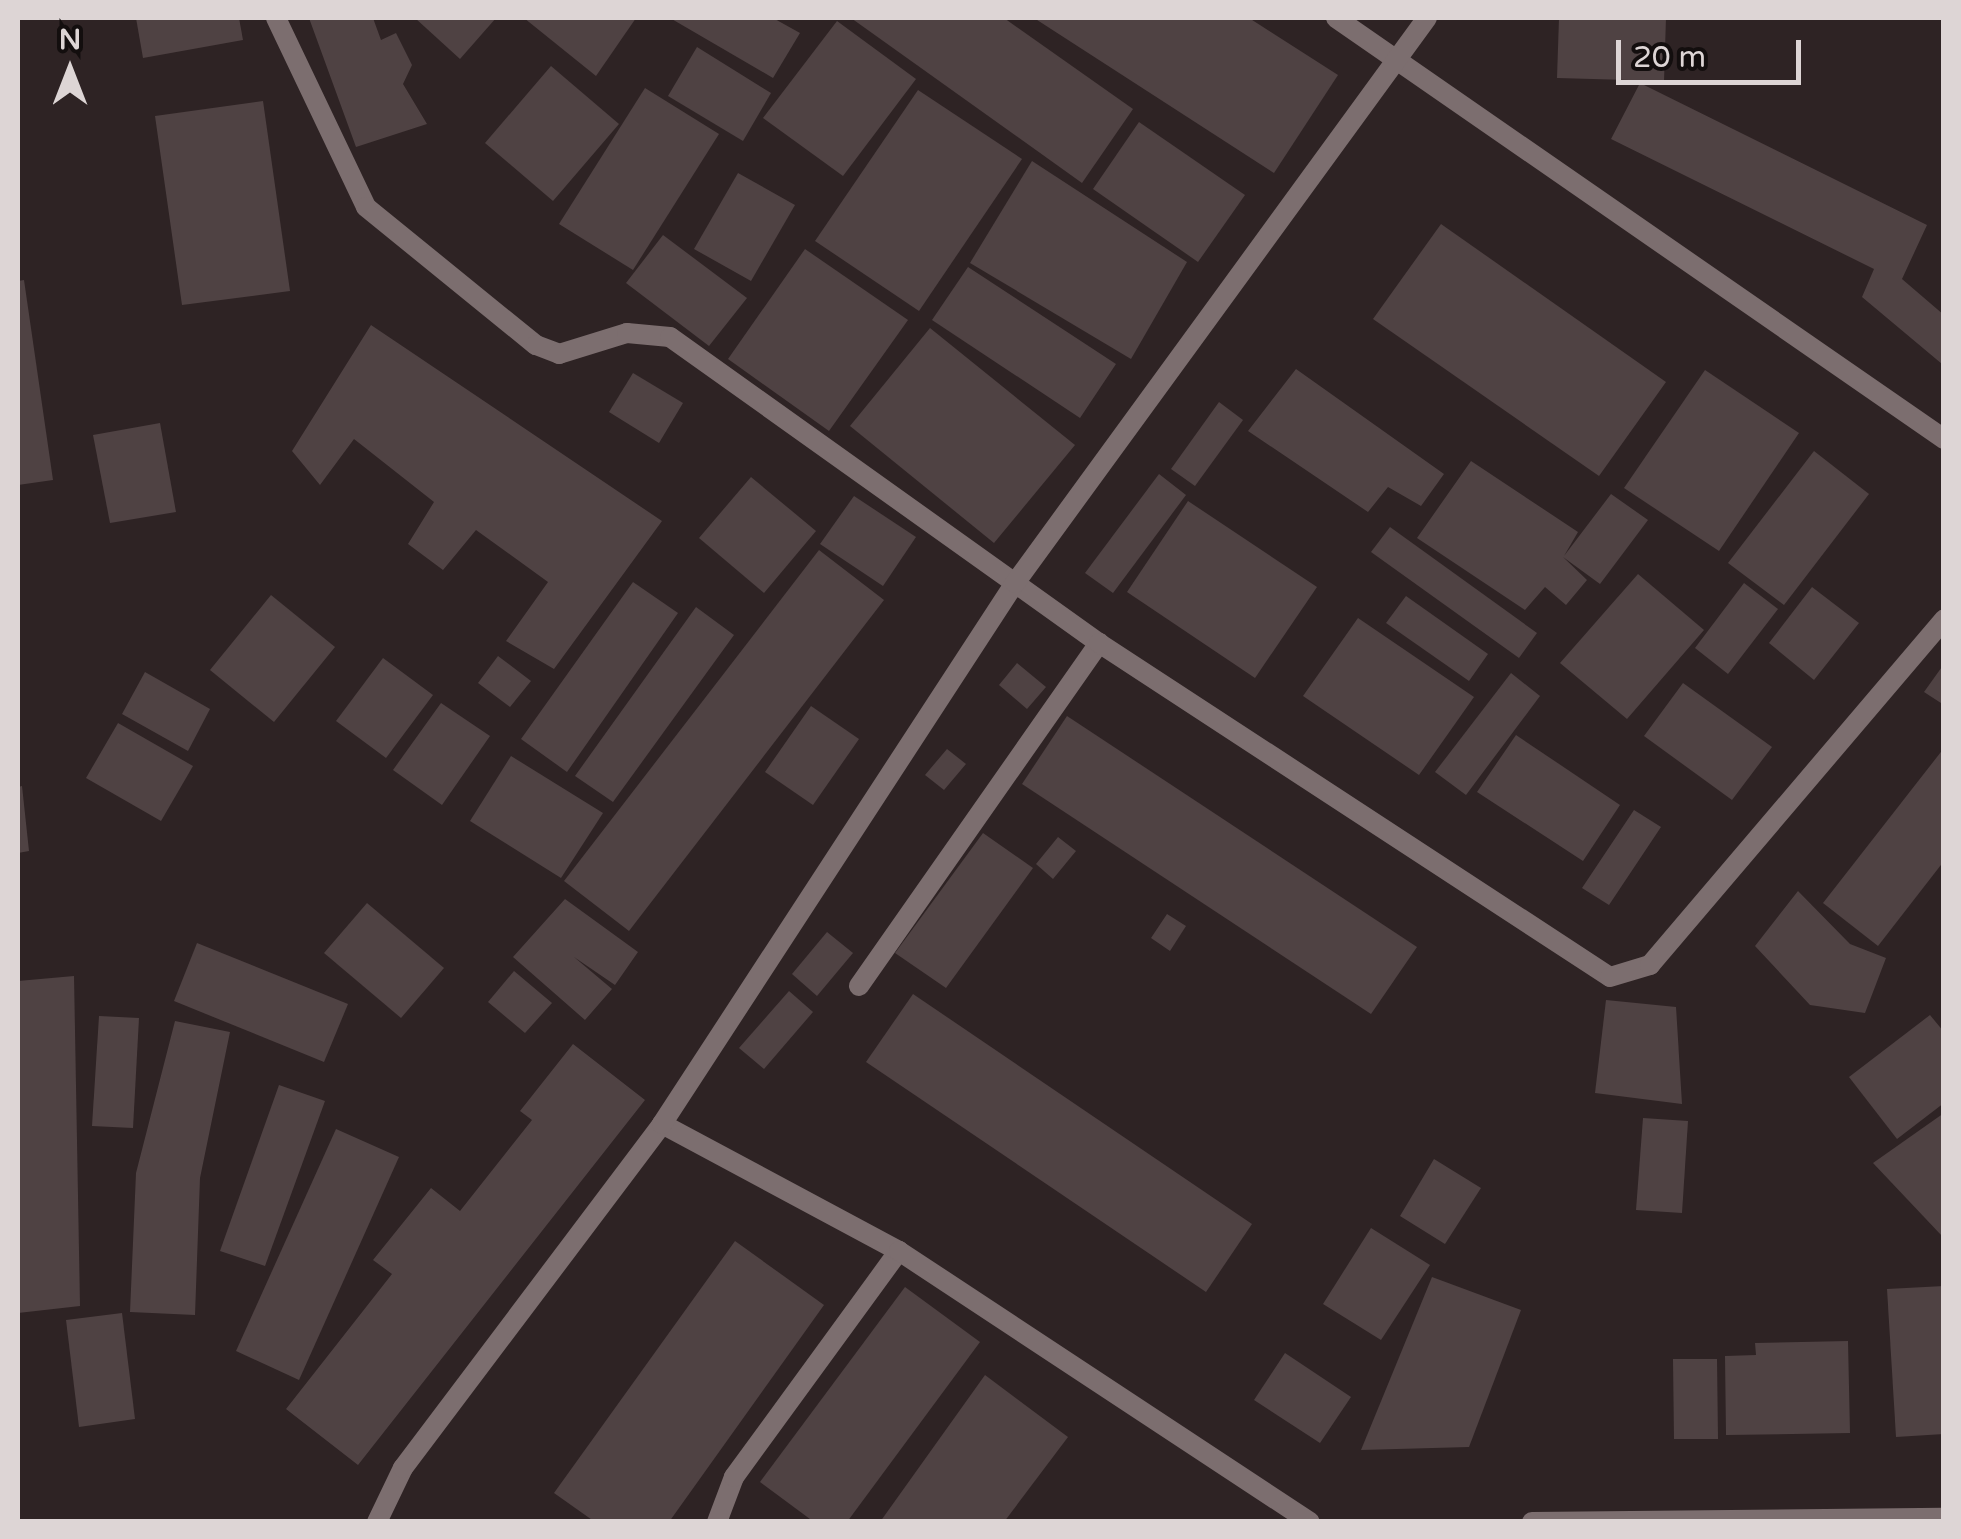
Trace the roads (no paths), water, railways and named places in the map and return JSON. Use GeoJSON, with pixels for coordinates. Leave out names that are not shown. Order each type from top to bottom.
{"type":"FeatureCollection","features":[{"type":"Feature","properties":{"kind":"street"},"geometry":{"type":"LineString","coordinates":[[276,18],[366,207],[536,345],[559,354],[627,333],[670,337],[1099,643],[1610,977],[1650,965],[1944,618]]}},
{"type":"Feature","properties":{"kind":"street"},"geometry":{"type":"LineString","coordinates":[[1336,18],[1944,440]]}},
{"type":"Feature","properties":{"kind":"street"},"geometry":{"type":"LineString","coordinates":[[377,1522],[404,1468],[662,1124],[1016,583],[1427,18]]}},
{"type":"Feature","properties":{"kind":"street"},"geometry":{"type":"LineString","coordinates":[[859,986],[1099,643]]}},
{"type":"Feature","properties":{"kind":"street"},"geometry":{"type":"LineString","coordinates":[[662,1124],[898,1251],[1310,1522]]}},
{"type":"Feature","properties":{"kind":"street"},"geometry":{"type":"LineString","coordinates":[[717,1522],[734,1477],[898,1251]]}},
{"type":"Feature","properties":{"kind":"street"},"geometry":{"type":"LineString","coordinates":[[1532,1522],[1944,1518]]}}]}
